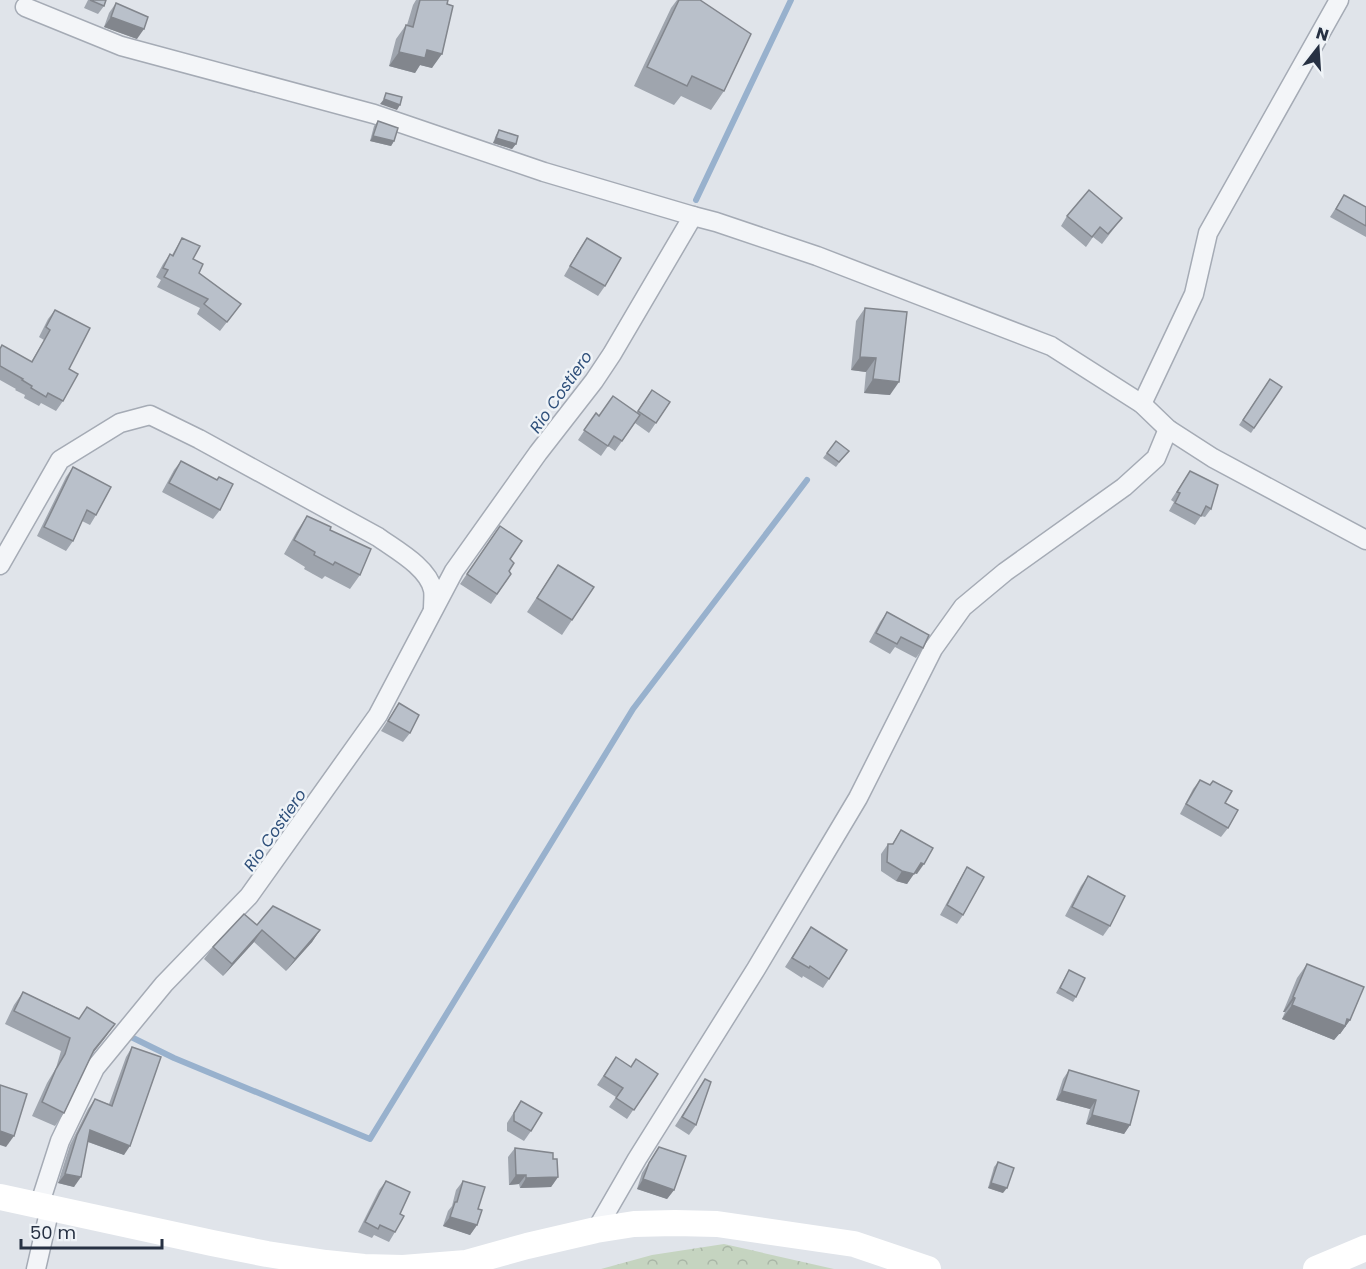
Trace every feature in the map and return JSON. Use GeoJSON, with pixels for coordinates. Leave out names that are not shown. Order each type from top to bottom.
{"type":"FeatureCollection","features":[{"type":"Feature","properties":{"kind":"main road"},"geometry":{"type":"LineString","coordinates":[[0,1197],[212,1244],[326,1263],[383,1268],[466,1263],[527,1246],[634,1224],[717,1224],[854,1244],[928,1269]]}},
{"type":"Feature","properties":{"kind":"main road"},"geometry":{"type":"LineString","coordinates":[[1316,1269],[1366,1248]]}},
{"type":"Feature","properties":{"kind":"street"},"geometry":{"type":"LineString","coordinates":[[1142,404],[1194,294],[1208,233],[1339,0]]}},
{"type":"Feature","properties":{"kind":"street"},"geometry":{"type":"LineString","coordinates":[[25,7],[122,46],[374,114],[544,172],[716,222],[818,256],[1051,346],[1142,404],[1168,429],[1213,458],[1366,540]]}},
{"type":"Feature","properties":{"kind":"street"},"geometry":{"type":"LineString","coordinates":[[36,1269],[45,1207],[60,1141],[95,1068],[164,984],[249,896],[378,715],[454,571],[538,453],[594,381],[693,216]]}},
{"type":"Feature","properties":{"kind":"street"},"geometry":{"type":"LineString","coordinates":[[0,565],[60,460],[120,423],[150,415],[199,439],[378,537],[403,554],[427,576],[433,590],[433,612]]}},
{"type":"Feature","properties":{"kind":"street"},"geometry":{"type":"LineString","coordinates":[[596,1230],[858,798],[933,649],[963,607],[1005,572],[1124,487],[1156,458],[1168,429]]}},
{"type":"Feature","properties":{"kind":"green space"},"geometry":{"type":"Polygon","coordinates":[[[724,1244],[834,1269],[601,1269],[652,1255],[724,1244]]]}},
{"type":"Feature","properties":{"kind":"building"},"geometry":{"type":"Polygon","coordinates":[[[90,0],[106,0],[104,6],[90,0]]]}},
{"type":"Feature","properties":{"kind":"building"},"geometry":{"type":"Polygon","coordinates":[[[420,0],[448,0],[447,4],[453,6],[442,54],[427,50],[425,58],[399,52],[406,25],[413,27],[420,0]]]}},
{"type":"Feature","properties":{"kind":"building"},"geometry":{"type":"Polygon","coordinates":[[[679,0],[700,0],[751,34],[724,91],[692,76],[687,86],[647,67],[679,0]]]}},
{"type":"Feature","properties":{"kind":"building"},"geometry":{"type":"Polygon","coordinates":[[[116,3],[148,17],[144,29],[111,17],[116,3]]]}},
{"type":"Feature","properties":{"kind":"building"},"geometry":{"type":"Polygon","coordinates":[[[386,93],[402,97],[400,105],[384,99],[386,93]]]}},
{"type":"Feature","properties":{"kind":"building"},"geometry":{"type":"Polygon","coordinates":[[[378,121],[398,128],[394,141],[373,136],[378,121]]]}},
{"type":"Feature","properties":{"kind":"building"},"geometry":{"type":"Polygon","coordinates":[[[499,130],[518,136],[516,144],[496,138],[499,130]]]}},
{"type":"Feature","properties":{"kind":"building"},"geometry":{"type":"Polygon","coordinates":[[[1089,190],[1122,218],[1108,234],[1100,227],[1092,237],[1067,216],[1089,190]]]}},
{"type":"Feature","properties":{"kind":"building"},"geometry":{"type":"Polygon","coordinates":[[[1344,195],[1366,207],[1366,226],[1336,209],[1344,195]]]}},
{"type":"Feature","properties":{"kind":"building"},"geometry":{"type":"Polygon","coordinates":[[[182,238],[200,246],[193,259],[203,264],[199,273],[241,304],[227,322],[204,304],[208,299],[164,277],[168,270],[163,268],[170,254],[173,256],[182,238]]]}},
{"type":"Feature","properties":{"kind":"building"},"geometry":{"type":"Polygon","coordinates":[[[587,238],[621,258],[605,286],[570,266],[587,238]]]}},
{"type":"Feature","properties":{"kind":"building"},"geometry":{"type":"Polygon","coordinates":[[[865,308],[907,312],[899,382],[873,379],[876,358],[860,357],[865,308]]]}},
{"type":"Feature","properties":{"kind":"building"},"geometry":{"type":"Polygon","coordinates":[[[55,310],[90,328],[69,369],[78,374],[63,401],[48,393],[46,397],[31,388],[32,386],[23,379],[0,366],[2,345],[32,362],[50,330],[46,327],[55,310]]]}},
{"type":"Feature","properties":{"kind":"building"},"geometry":{"type":"Polygon","coordinates":[[[1270,379],[1282,387],[1254,428],[1243,420],[1270,379]]]}},
{"type":"Feature","properties":{"kind":"building"},"geometry":{"type":"Polygon","coordinates":[[[652,390],[670,402],[656,423],[638,411],[652,390]]]}},
{"type":"Feature","properties":{"kind":"building"},"geometry":{"type":"Polygon","coordinates":[[[613,396],[640,415],[622,441],[614,436],[608,446],[584,430],[596,413],[599,416],[613,396]]]}},
{"type":"Feature","properties":{"kind":"building"},"geometry":{"type":"Polygon","coordinates":[[[836,441],[849,451],[839,462],[827,453],[836,441]]]}},
{"type":"Feature","properties":{"kind":"building"},"geometry":{"type":"Polygon","coordinates":[[[181,461],[217,480],[219,477],[233,484],[220,510],[169,483],[181,461]]]}},
{"type":"Feature","properties":{"kind":"building"},"geometry":{"type":"Polygon","coordinates":[[[73,467],[111,487],[96,515],[87,510],[73,541],[44,527],[73,467]]]}},
{"type":"Feature","properties":{"kind":"building"},"geometry":{"type":"Polygon","coordinates":[[[1190,471],[1218,485],[1211,509],[1206,506],[1201,516],[1175,503],[1180,493],[1177,492],[1190,471]]]}},
{"type":"Feature","properties":{"kind":"building"},"geometry":{"type":"Polygon","coordinates":[[[307,516],[331,527],[330,530],[371,549],[360,575],[335,562],[333,565],[314,555],[315,552],[294,540],[307,516]]]}},
{"type":"Feature","properties":{"kind":"building"},"geometry":{"type":"Polygon","coordinates":[[[500,526],[522,541],[510,559],[514,563],[509,571],[511,574],[497,594],[467,574],[500,526]]]}},
{"type":"Feature","properties":{"kind":"building"},"geometry":{"type":"Polygon","coordinates":[[[558,565],[594,587],[572,620],[537,598],[558,565]]]}},
{"type":"Feature","properties":{"kind":"building"},"geometry":{"type":"Polygon","coordinates":[[[887,612],[929,635],[923,648],[901,637],[897,644],[876,633],[887,612]]]}},
{"type":"Feature","properties":{"kind":"building"},"geometry":{"type":"Polygon","coordinates":[[[399,703],[419,715],[410,733],[388,721],[399,703]]]}},
{"type":"Feature","properties":{"kind":"building"},"geometry":{"type":"Polygon","coordinates":[[[1200,780],[1210,785],[1213,781],[1232,791],[1225,803],[1238,810],[1228,828],[1186,804],[1200,780]]]}},
{"type":"Feature","properties":{"kind":"building"},"geometry":{"type":"Polygon","coordinates":[[[901,830],[933,848],[924,864],[921,863],[914,874],[902,871],[887,862],[888,844],[893,844],[901,830]]]}},
{"type":"Feature","properties":{"kind":"building"},"geometry":{"type":"Polygon","coordinates":[[[967,867],[984,877],[963,915],[947,905],[967,867]]]}},
{"type":"Feature","properties":{"kind":"building"},"geometry":{"type":"Polygon","coordinates":[[[1088,876],[1125,896],[1110,926],[1072,907],[1088,876]]]}},
{"type":"Feature","properties":{"kind":"building"},"geometry":{"type":"Polygon","coordinates":[[[273,906],[320,930],[295,959],[262,930],[232,964],[213,947],[244,914],[257,925],[273,906]]]}},
{"type":"Feature","properties":{"kind":"building"},"geometry":{"type":"Polygon","coordinates":[[[811,927],[847,950],[829,979],[810,966],[809,968],[792,958],[811,927]]]}},
{"type":"Feature","properties":{"kind":"building"},"geometry":{"type":"Polygon","coordinates":[[[1307,964],[1364,987],[1350,1020],[1347,1019],[1345,1026],[1292,1005],[1295,998],[1293,997],[1307,964]]]}},
{"type":"Feature","properties":{"kind":"building"},"geometry":{"type":"Polygon","coordinates":[[[1069,970],[1085,978],[1076,997],[1060,988],[1069,970]]]}},
{"type":"Feature","properties":{"kind":"building"},"geometry":{"type":"Polygon","coordinates":[[[23,992],[79,1019],[87,1007],[115,1024],[94,1050],[64,1113],[42,1102],[65,1054],[70,1038],[14,1011],[23,992]]]}},
{"type":"Feature","properties":{"kind":"building"},"geometry":{"type":"Polygon","coordinates":[[[132,1047],[161,1057],[130,1146],[90,1130],[81,1177],[65,1174],[77,1135],[95,1099],[112,1106],[132,1047]]]}},
{"type":"Feature","properties":{"kind":"building"},"geometry":{"type":"Polygon","coordinates":[[[616,1057],[631,1067],[636,1059],[658,1074],[634,1110],[616,1098],[623,1088],[604,1076],[616,1057]]]}},
{"type":"Feature","properties":{"kind":"building"},"geometry":{"type":"Polygon","coordinates":[[[1069,1070],[1139,1091],[1130,1125],[1092,1115],[1096,1100],[1062,1091],[1069,1070]]]}},
{"type":"Feature","properties":{"kind":"building"},"geometry":{"type":"Polygon","coordinates":[[[705,1079],[711,1082],[696,1125],[682,1117],[705,1079]]]}},
{"type":"Feature","properties":{"kind":"building"},"geometry":{"type":"Polygon","coordinates":[[[0,1085],[27,1094],[14,1136],[0,1131],[0,1085]]]}},
{"type":"Feature","properties":{"kind":"building"},"geometry":{"type":"Polygon","coordinates":[[[521,1101],[542,1113],[531,1131],[514,1121],[514,1113],[521,1101]]]}},
{"type":"Feature","properties":{"kind":"building"},"geometry":{"type":"Polygon","coordinates":[[[659,1147],[686,1156],[674,1190],[643,1179],[659,1147]]]}},
{"type":"Feature","properties":{"kind":"building"},"geometry":{"type":"Polygon","coordinates":[[[515,1148],[553,1153],[553,1159],[557,1159],[558,1177],[526,1178],[526,1175],[516,1175],[515,1148]]]}},
{"type":"Feature","properties":{"kind":"building"},"geometry":{"type":"Polygon","coordinates":[[[998,1162],[1014,1168],[1007,1188],[991,1183],[998,1162]]]}},
{"type":"Feature","properties":{"kind":"building"},"geometry":{"type":"Polygon","coordinates":[[[386,1181],[410,1192],[400,1214],[404,1216],[395,1232],[380,1225],[378,1229],[365,1222],[386,1181]]]}},
{"type":"Feature","properties":{"kind":"building"},"geometry":{"type":"Polygon","coordinates":[[[463,1181],[485,1187],[478,1209],[482,1210],[477,1225],[450,1217],[463,1181]]]}},
{"type":"Feature","properties":{"kind":"waterway"},"geometry":{"type":"LineString","coordinates":[[696,200],[791,0]]}},
{"type":"Feature","properties":{"kind":"waterway"},"geometry":{"type":"LineString","coordinates":[[125,1034],[174,1058],[370,1139],[633,709],[807,480]]}},
{"type":"Feature","properties":{"kind":"water label","name":"Rio Costiero"},"geometry":{"type":"Point","coordinates":[561,392]}},
{"type":"Feature","properties":{"kind":"water label","name":"Rio Costiero"},"geometry":{"type":"Point","coordinates":[275,830]}}]}
